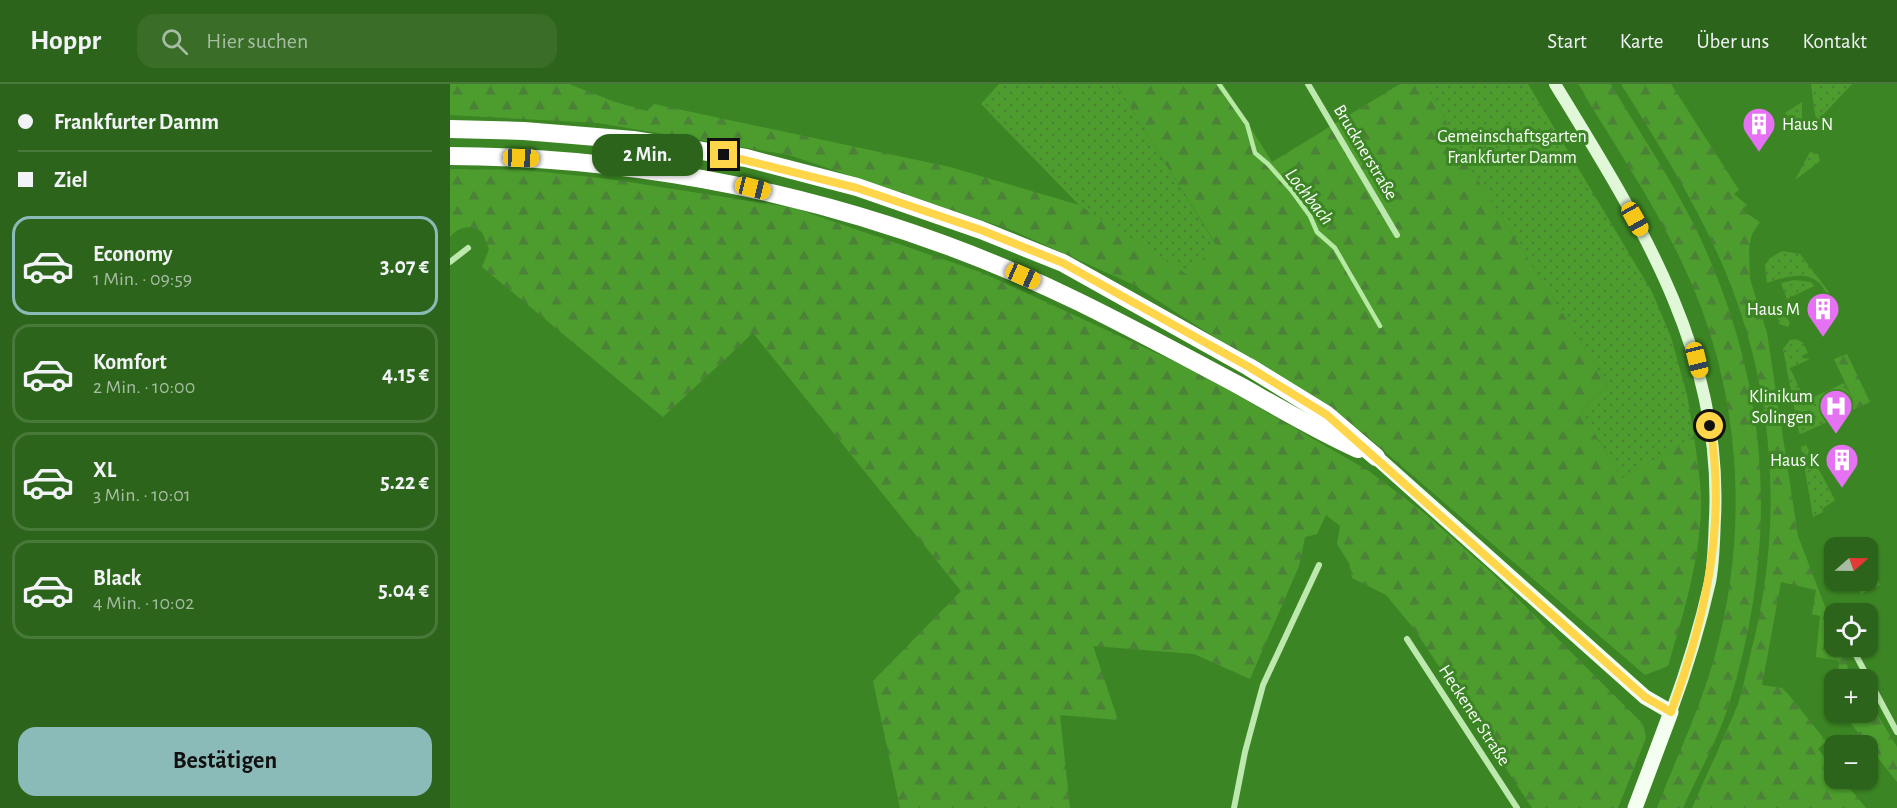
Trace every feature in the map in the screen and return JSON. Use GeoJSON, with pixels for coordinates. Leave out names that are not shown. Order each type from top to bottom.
{"type":"FeatureCollection","features":[{"type":"Feature","properties":{"kind":"highway"},"geometry":{"type":"LineString","coordinates":[[450,129],[524,130],[633,140],[746,158],[857,188],[981,230],[1063,263],[1249,367],[1327,415],[1376,457]]}},
{"type":"Feature","properties":{"kind":"highway"},"geometry":{"type":"LineString","coordinates":[[450,156],[561,159],[646,169],[753,188],[866,218],[942,243],[1040,284],[1242,387],[1323,434],[1376,457]]}},
{"type":"Feature","properties":{"kind":"main road"},"geometry":{"type":"LineString","coordinates":[[1555,84],[1652,250],[1687,328],[1702,382],[1714,447],[1716,490],[1710,580],[1689,664],[1635,808]]}},
{"type":"Feature","properties":{"kind":"main road"},"geometry":{"type":"LineString","coordinates":[[1376,457],[1645,697],[1671,712]]}},
{"type":"Feature","properties":{"kind":"street","name":"Brucknerstraße"},"geometry":{"type":"LineString","coordinates":[[1308,84],[1397,235]]}},
{"type":"Feature","properties":{"kind":"street"},"geometry":{"type":"LineString","coordinates":[[450,262],[468,248]]}},
{"type":"Feature","properties":{"kind":"street"},"geometry":{"type":"LineString","coordinates":[[1234,808],[1245,752],[1263,685],[1319,565]]}},
{"type":"Feature","properties":{"kind":"street","name":"Heckener Straße"},"geometry":{"type":"LineString","coordinates":[[1407,639],[1517,808]]}},
{"type":"Feature","properties":{"kind":"street"},"geometry":{"type":"LineString","coordinates":[[1857,657],[1897,732]]}},
{"type":"Feature","properties":{"kind":"green space"},"geometry":{"type":"Polygon","coordinates":[[[450,84],[569,84],[615,102],[647,111],[654,104],[950,167],[1079,205],[1188,275],[1216,244],[1116,84],[1223,84],[1272,162],[1400,84],[1426,84],[1472,171],[1608,385],[1581,412],[1622,478],[1694,436],[1701,492],[1700,530],[1689,589],[1668,666],[1645,675],[1362,432],[1132,284],[1014,231],[789,155],[598,123],[450,115],[450,84]]]}},
{"type":"Feature","properties":{"kind":"green space"},"geometry":{"type":"Polygon","coordinates":[[[999,84],[1116,84],[1216,245],[1188,276],[1079,205],[981,104],[999,84]]]}},
{"type":"Feature","properties":{"kind":"green space","name":"Gemeinschaftsgarten Frankfurter Damm"},"geometry":{"type":"Polygon","coordinates":[[[1426,84],[1528,84],[1652,292],[1671,337],[1687,395],[1694,436],[1622,478],[1581,412],[1608,385],[1472,171],[1426,84]]]}},
{"type":"Feature","properties":{"kind":"green space"},"geometry":{"type":"Polygon","coordinates":[[[1578,84],[1611,84],[1686,209],[1707,253],[1729,309],[1745,365],[1755,421],[1760,477],[1760,533],[1755,590],[1745,647],[1729,704],[1714,744],[1683,808],[1657,808],[1703,694],[1726,607],[1733,558],[1736,509],[1734,459],[1728,410],[1718,362],[1704,315],[1674,245],[1578,84]]]}},
{"type":"Feature","properties":{"kind":"green space"},"geometry":{"type":"Polygon","coordinates":[[[1621,84],[1671,84],[1739,190],[1734,194],[1747,205],[1743,211],[1760,222],[1752,234],[1749,248],[1750,279],[1767,333],[1798,536],[1824,604],[1824,657],[1844,657],[1848,668],[1839,669],[1839,661],[1816,657],[1820,616],[1812,614],[1816,590],[1781,582],[1762,685],[1782,688],[1824,739],[1824,743],[1818,749],[1824,756],[1824,789],[1850,789],[1866,808],[1692,808],[1738,704],[1743,686],[1760,611],[1767,565],[1770,472],[1759,381],[1748,335],[1733,291],[1697,211],[1621,84]]]}},
{"type":"Feature","properties":{"kind":"green space"},"geometry":{"type":"Polygon","coordinates":[[[1811,84],[1852,84],[1820,118],[1828,130],[1825,132],[1815,115],[1811,84]]]}},
{"type":"Feature","properties":{"kind":"green space"},"geometry":{"type":"Polygon","coordinates":[[[1802,102],[1802,131],[1785,113],[1802,102]]]}},
{"type":"Feature","properties":{"kind":"green space"},"geometry":{"type":"Polygon","coordinates":[[[1810,152],[1818,154],[1820,161],[1795,180],[1810,152]]]}},
{"type":"Feature","properties":{"kind":"green space"},"geometry":{"type":"Polygon","coordinates":[[[450,169],[525,170],[609,179],[794,208],[983,273],[1195,371],[1369,471],[1424,513],[1492,573],[1643,724],[1646,738],[1618,808],[1532,808],[1415,630],[1386,595],[1352,578],[1349,563],[1337,544],[1340,526],[1326,515],[1317,534],[1305,537],[1299,566],[1250,679],[1194,654],[1093,646],[1118,720],[1060,715],[1070,808],[900,808],[873,681],[961,591],[753,333],[663,417],[482,267],[489,249],[482,232],[465,227],[457,230],[450,237],[450,169]]]}},
{"type":"Feature","properties":{"kind":"green space"},"geometry":{"type":"Polygon","coordinates":[[[1782,251],[1800,254],[1841,308],[1836,310],[1823,288],[1813,278],[1793,276],[1767,283],[1765,265],[1770,258],[1782,251]]]}},
{"type":"Feature","properties":{"kind":"green space"},"geometry":{"type":"Polygon","coordinates":[[[1794,280],[1811,282],[1814,286],[1787,299],[1781,283],[1794,280]]]}},
{"type":"Feature","properties":{"kind":"green space"},"geometry":{"type":"Polygon","coordinates":[[[1787,303],[1789,308],[1785,315],[1790,323],[1788,327],[1779,324],[1775,308],[1787,303]]]}},
{"type":"Feature","properties":{"kind":"green space"},"geometry":{"type":"Polygon","coordinates":[[[1797,339],[1803,343],[1808,353],[1803,355],[1804,358],[1810,359],[1790,368],[1805,401],[1844,383],[1857,408],[1801,434],[1783,349],[1790,340],[1797,339]]]}},
{"type":"Feature","properties":{"kind":"green space"},"geometry":{"type":"Polygon","coordinates":[[[1847,354],[1870,402],[1857,408],[1834,359],[1847,354]]]}},
{"type":"Feature","properties":{"kind":"green space"},"geometry":{"type":"Polygon","coordinates":[[[1806,445],[1835,500],[1822,509],[1823,512],[1813,517],[1801,447],[1806,445]]]}},
{"type":"Feature","properties":{"kind":"green space"},"geometry":{"type":"Polygon","coordinates":[[[1878,716],[1897,747],[1897,782],[1878,758],[1878,735],[1860,735],[1851,723],[1878,723],[1878,716]]]}},
{"type":"Feature","properties":{"kind":"waterway","name":"Lochbach"},"geometry":{"type":"LineString","coordinates":[[1219,84],[1247,124],[1255,153],[1291,190],[1310,216],[1317,232],[1335,248],[1380,326]]}},
{"type":"Feature","properties":{"kind":"place","name":"Haus N"},"geometry":{"type":"Point","coordinates":[1759,153]}},
{"type":"Feature","properties":{"kind":"place","name":"Haus M"},"geometry":{"type":"Point","coordinates":[1823,338]}},
{"type":"Feature","properties":{"kind":"place","name":"Klinikum Solingen"},"geometry":{"type":"Point","coordinates":[1836,435]}},
{"type":"Feature","properties":{"kind":"place","name":"Haus K"},"geometry":{"type":"Point","coordinates":[1842,489]}},
{"type":"Feature","properties":{"kind":"route"},"geometry":{"type":"LineString","coordinates":[[724,155],[746,158],[857,188],[981,230],[1063,263],[1249,367],[1327,415],[1645,697],[1671,712],[1689,664],[1710,580],[1716,490],[1714,447],[1710,426]]}}]}
